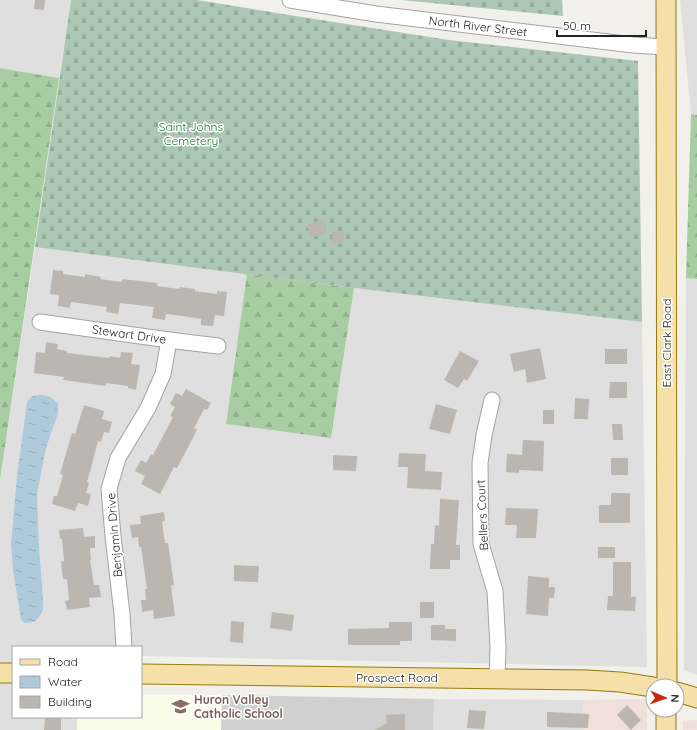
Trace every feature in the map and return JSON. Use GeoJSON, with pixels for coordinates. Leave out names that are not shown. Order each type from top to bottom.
{"type":"FeatureCollection","features":[{"type":"Feature","properties":{"kind":"main road","name":"East Clark Road"},"geometry":{"type":"LineString","coordinates":[[666,0],[667,678]]}},
{"type":"Feature","properties":{"kind":"main road"},"geometry":{"type":"LineString","coordinates":[[0,673],[12,673]]}},
{"type":"Feature","properties":{"kind":"main road","name":"Prospect Road"},"geometry":{"type":"LineString","coordinates":[[142,674],[587,680],[620,682],[645,686]]}},
{"type":"Feature","properties":{"kind":"main road"},"geometry":{"type":"LineString","coordinates":[[685,694],[697,698]]}},
{"type":"Feature","properties":{"kind":"main road"},"geometry":{"type":"LineString","coordinates":[[666,718],[666,730]]}},
{"type":"Feature","properties":{"kind":"street","name":"North River Street"},"geometry":{"type":"LineString","coordinates":[[290,0],[376,14],[666,47]]}},
{"type":"Feature","properties":{"kind":"street","name":"Stewart Drive"},"geometry":{"type":"LineString","coordinates":[[40,322],[218,346]]}},
{"type":"Feature","properties":{"kind":"street","name":"Benjamin Drive"},"geometry":{"type":"LineString","coordinates":[[124,646],[109,489],[118,458],[148,408],[163,374],[169,340]]}},
{"type":"Feature","properties":{"kind":"street","name":"Bellers Court"},"geometry":{"type":"LineString","coordinates":[[492,400],[484,435],[480,463],[480,478],[482,544],[495,591],[498,648],[497,678]]}},
{"type":"Feature","properties":{"kind":"shaded area"},"geometry":{"type":"Polygon","coordinates":[[[0,0],[71,0],[59,78],[0,68],[0,0]]]}},
{"type":"Feature","properties":{"kind":"shaded area"},"geometry":{"type":"Polygon","coordinates":[[[680,0],[697,0],[697,115],[691,114],[680,0]]]}},
{"type":"Feature","properties":{"kind":"shaded area"},"geometry":{"type":"Polygon","coordinates":[[[35,247],[247,274],[226,424],[331,438],[354,288],[642,322],[647,667],[142,656],[142,646],[12,646],[12,718],[77,718],[77,730],[0,730],[0,481],[35,247]]]}},
{"type":"Feature","properties":{"kind":"shaded area"},"geometry":{"type":"Polygon","coordinates":[[[686,278],[697,279],[697,675],[684,670],[686,278]]]}},
{"type":"Feature","properties":{"kind":"shaded area","name":"Huron Valley Catholic School"},"geometry":{"type":"Polygon","coordinates":[[[142,695],[222,695],[221,730],[77,730],[77,718],[142,718],[142,695]]]}},
{"type":"Feature","properties":{"kind":"shaded area"},"geometry":{"type":"Polygon","coordinates":[[[222,695],[434,699],[433,730],[221,730],[222,695]]]}},
{"type":"Feature","properties":{"kind":"shaded area"},"geometry":{"type":"Polygon","coordinates":[[[434,699],[583,700],[584,730],[433,730],[434,699]]]}},
{"type":"Feature","properties":{"kind":"shaded area"},"geometry":{"type":"Polygon","coordinates":[[[645,699],[645,718],[647,718],[647,730],[584,730],[583,700],[645,699]]]}},
{"type":"Feature","properties":{"kind":"shaded area"},"geometry":{"type":"Polygon","coordinates":[[[697,720],[697,730],[683,730],[683,721],[697,720]]]}},
{"type":"Feature","properties":{"kind":"green space","name":"Saint Johns Cemetery"},"geometry":{"type":"Polygon","coordinates":[[[71,0],[197,0],[449,40],[638,61],[642,322],[354,288],[35,247],[71,0]]]}},
{"type":"Feature","properties":{"kind":"green space"},"geometry":{"type":"Polygon","coordinates":[[[402,0],[562,0],[563,16],[402,0]]]}},
{"type":"Feature","properties":{"kind":"green space"},"geometry":{"type":"Polygon","coordinates":[[[0,68],[59,78],[0,480],[0,68]]]}},
{"type":"Feature","properties":{"kind":"green space"},"geometry":{"type":"Polygon","coordinates":[[[691,114],[697,115],[697,279],[686,278],[691,114]]]}},
{"type":"Feature","properties":{"kind":"green space"},"geometry":{"type":"Polygon","coordinates":[[[247,274],[354,288],[331,438],[226,424],[247,274]]]}},
{"type":"Feature","properties":{"kind":"water"},"geometry":{"type":"Polygon","coordinates":[[[39,395],[50,397],[54,400],[58,404],[58,413],[46,448],[37,494],[43,610],[34,622],[25,623],[21,620],[13,571],[11,543],[17,476],[27,402],[32,396],[39,395]]]}},
{"type":"Feature","properties":{"kind":"building"},"geometry":{"type":"Polygon","coordinates":[[[35,0],[45,0],[44,10],[34,9],[35,0]]]}},
{"type":"Feature","properties":{"kind":"building"},"geometry":{"type":"Polygon","coordinates":[[[323,219],[327,233],[311,238],[306,225],[323,219]]]}},
{"type":"Feature","properties":{"kind":"building"},"geometry":{"type":"Polygon","coordinates":[[[333,231],[344,232],[343,244],[332,243],[333,231]]]}},
{"type":"Feature","properties":{"kind":"building"},"geometry":{"type":"Polygon","coordinates":[[[53,270],[63,271],[63,274],[85,277],[85,274],[101,277],[100,279],[122,282],[122,279],[158,283],[157,286],[179,289],[180,287],[195,289],[195,291],[217,294],[217,291],[227,292],[224,316],[215,315],[213,326],[201,325],[201,319],[183,316],[166,314],[165,320],[152,318],[154,307],[120,303],[118,314],[106,312],[107,307],[71,302],[70,308],[58,306],[59,295],[50,294],[53,270]]]}},
{"type":"Feature","properties":{"kind":"building"},"geometry":{"type":"Polygon","coordinates":[[[46,342],[58,344],[57,349],[67,351],[67,353],[120,358],[121,352],[133,353],[131,364],[140,365],[136,390],[128,388],[128,386],[106,383],[106,386],[63,380],[64,377],[34,373],[36,352],[45,353],[46,342]]]}},
{"type":"Feature","properties":{"kind":"building"},"geometry":{"type":"Polygon","coordinates":[[[540,348],[546,379],[527,383],[525,369],[514,372],[510,354],[540,348]]]}},
{"type":"Feature","properties":{"kind":"building"},"geometry":{"type":"Polygon","coordinates":[[[605,349],[627,349],[627,364],[605,364],[605,349]]]}},
{"type":"Feature","properties":{"kind":"building"},"geometry":{"type":"Polygon","coordinates":[[[460,351],[479,361],[467,381],[464,379],[458,388],[444,380],[460,351]]]}},
{"type":"Feature","properties":{"kind":"building"},"geometry":{"type":"Polygon","coordinates":[[[610,382],[627,382],[627,398],[609,398],[610,382]]]}},
{"type":"Feature","properties":{"kind":"building"},"geometry":{"type":"Polygon","coordinates":[[[186,389],[211,403],[207,410],[204,409],[194,428],[197,430],[177,468],[174,467],[160,494],[141,484],[145,476],[135,471],[141,460],[146,463],[151,454],[153,455],[173,417],[170,416],[175,407],[170,404],[176,393],[182,396],[186,389]]]}},
{"type":"Feature","properties":{"kind":"building"},"geometry":{"type":"Polygon","coordinates":[[[575,398],[589,399],[588,419],[574,419],[575,398]]]}},
{"type":"Feature","properties":{"kind":"building"},"geometry":{"type":"Polygon","coordinates":[[[436,404],[457,410],[450,434],[429,429],[436,404]]]}},
{"type":"Feature","properties":{"kind":"building"},"geometry":{"type":"Polygon","coordinates":[[[84,405],[104,411],[102,419],[112,422],[109,433],[104,432],[101,442],[98,441],[87,482],[89,483],[86,493],[91,494],[88,506],[78,503],[75,511],[52,504],[54,496],[57,496],[63,475],[60,474],[72,433],[75,434],[84,405]]]}},
{"type":"Feature","properties":{"kind":"building"},"geometry":{"type":"Polygon","coordinates":[[[543,410],[554,410],[554,424],[543,424],[543,410]]]}},
{"type":"Feature","properties":{"kind":"building"},"geometry":{"type":"Polygon","coordinates":[[[612,424],[622,424],[623,440],[613,440],[612,424]]]}},
{"type":"Feature","properties":{"kind":"building"},"geometry":{"type":"Polygon","coordinates":[[[523,440],[544,441],[543,471],[519,470],[519,473],[506,472],[507,454],[522,455],[523,440]]]}},
{"type":"Feature","properties":{"kind":"building"},"geometry":{"type":"Polygon","coordinates":[[[399,453],[426,454],[425,471],[442,472],[441,490],[407,488],[408,467],[398,467],[399,453]]]}},
{"type":"Feature","properties":{"kind":"building"},"geometry":{"type":"Polygon","coordinates":[[[333,455],[357,456],[356,471],[333,470],[333,455]]]}},
{"type":"Feature","properties":{"kind":"building"},"geometry":{"type":"Polygon","coordinates":[[[611,458],[628,458],[628,475],[611,475],[611,458]]]}},
{"type":"Feature","properties":{"kind":"building"},"geometry":{"type":"Polygon","coordinates":[[[611,493],[630,493],[630,523],[599,523],[599,505],[611,505],[611,493]]]}},
{"type":"Feature","properties":{"kind":"building"},"geometry":{"type":"Polygon","coordinates":[[[440,499],[459,500],[456,545],[460,545],[460,560],[450,560],[450,569],[430,569],[431,544],[434,544],[435,525],[439,526],[440,499]]]}},
{"type":"Feature","properties":{"kind":"building"},"geometry":{"type":"Polygon","coordinates":[[[506,508],[538,509],[536,538],[516,538],[517,525],[505,525],[506,508]]]}},
{"type":"Feature","properties":{"kind":"building"},"geometry":{"type":"Polygon","coordinates":[[[164,512],[165,521],[162,522],[165,543],[168,543],[174,585],[171,586],[175,616],[154,619],[153,610],[142,612],[141,600],[146,600],[145,589],[147,589],[141,547],[139,547],[138,537],[132,538],[130,525],[141,524],[140,516],[164,512]]]}},
{"type":"Feature","properties":{"kind":"building"},"geometry":{"type":"Polygon","coordinates":[[[83,528],[84,537],[95,536],[95,548],[90,548],[90,560],[94,585],[99,585],[101,597],[89,598],[90,607],[67,610],[65,601],[69,600],[67,579],[63,579],[61,562],[64,561],[62,539],[60,539],[59,530],[83,528]]]}},
{"type":"Feature","properties":{"kind":"building"},"geometry":{"type":"Polygon","coordinates":[[[598,547],[615,547],[615,558],[598,558],[598,547]]]}},
{"type":"Feature","properties":{"kind":"building"},"geometry":{"type":"Polygon","coordinates":[[[613,562],[631,562],[631,597],[636,597],[635,611],[607,610],[608,596],[613,596],[613,562]]]}},
{"type":"Feature","properties":{"kind":"building"},"geometry":{"type":"Polygon","coordinates":[[[234,565],[259,566],[258,582],[234,581],[234,565]]]}},
{"type":"Feature","properties":{"kind":"building"},"geometry":{"type":"Polygon","coordinates":[[[528,576],[549,578],[549,587],[555,587],[554,598],[549,598],[548,616],[526,614],[528,576]]]}},
{"type":"Feature","properties":{"kind":"building"},"geometry":{"type":"Polygon","coordinates":[[[420,602],[434,602],[434,618],[420,618],[420,602]]]}},
{"type":"Feature","properties":{"kind":"building"},"geometry":{"type":"Polygon","coordinates":[[[272,612],[294,615],[292,631],[270,628],[272,612]]]}},
{"type":"Feature","properties":{"kind":"building"},"geometry":{"type":"Polygon","coordinates":[[[231,621],[244,622],[243,643],[230,642],[231,621]]]}},
{"type":"Feature","properties":{"kind":"building"},"geometry":{"type":"Polygon","coordinates":[[[389,622],[412,622],[412,641],[400,641],[400,645],[348,645],[348,629],[389,628],[389,622]]]}},
{"type":"Feature","properties":{"kind":"building"},"geometry":{"type":"Polygon","coordinates":[[[431,625],[445,625],[445,629],[456,629],[456,641],[431,640],[431,625]]]}},
{"type":"Feature","properties":{"kind":"building"},"geometry":{"type":"Polygon","coordinates":[[[627,705],[641,720],[631,730],[617,715],[627,705]]]}},
{"type":"Feature","properties":{"kind":"building"},"geometry":{"type":"Polygon","coordinates":[[[469,710],[486,711],[484,729],[467,728],[469,710]]]}},
{"type":"Feature","properties":{"kind":"building"},"geometry":{"type":"Polygon","coordinates":[[[547,712],[589,714],[588,728],[547,727],[547,712]]]}},
{"type":"Feature","properties":{"kind":"building"},"geometry":{"type":"Polygon","coordinates":[[[405,714],[405,730],[375,730],[387,723],[386,715],[405,714]]]}},
{"type":"Feature","properties":{"kind":"building"},"geometry":{"type":"Polygon","coordinates":[[[45,718],[61,718],[61,730],[44,730],[45,718]]]}},
{"type":"Feature","properties":{"kind":"place","name":"Huron Valley Catholic School"},"geometry":{"type":"Point","coordinates":[181,706]}}]}
